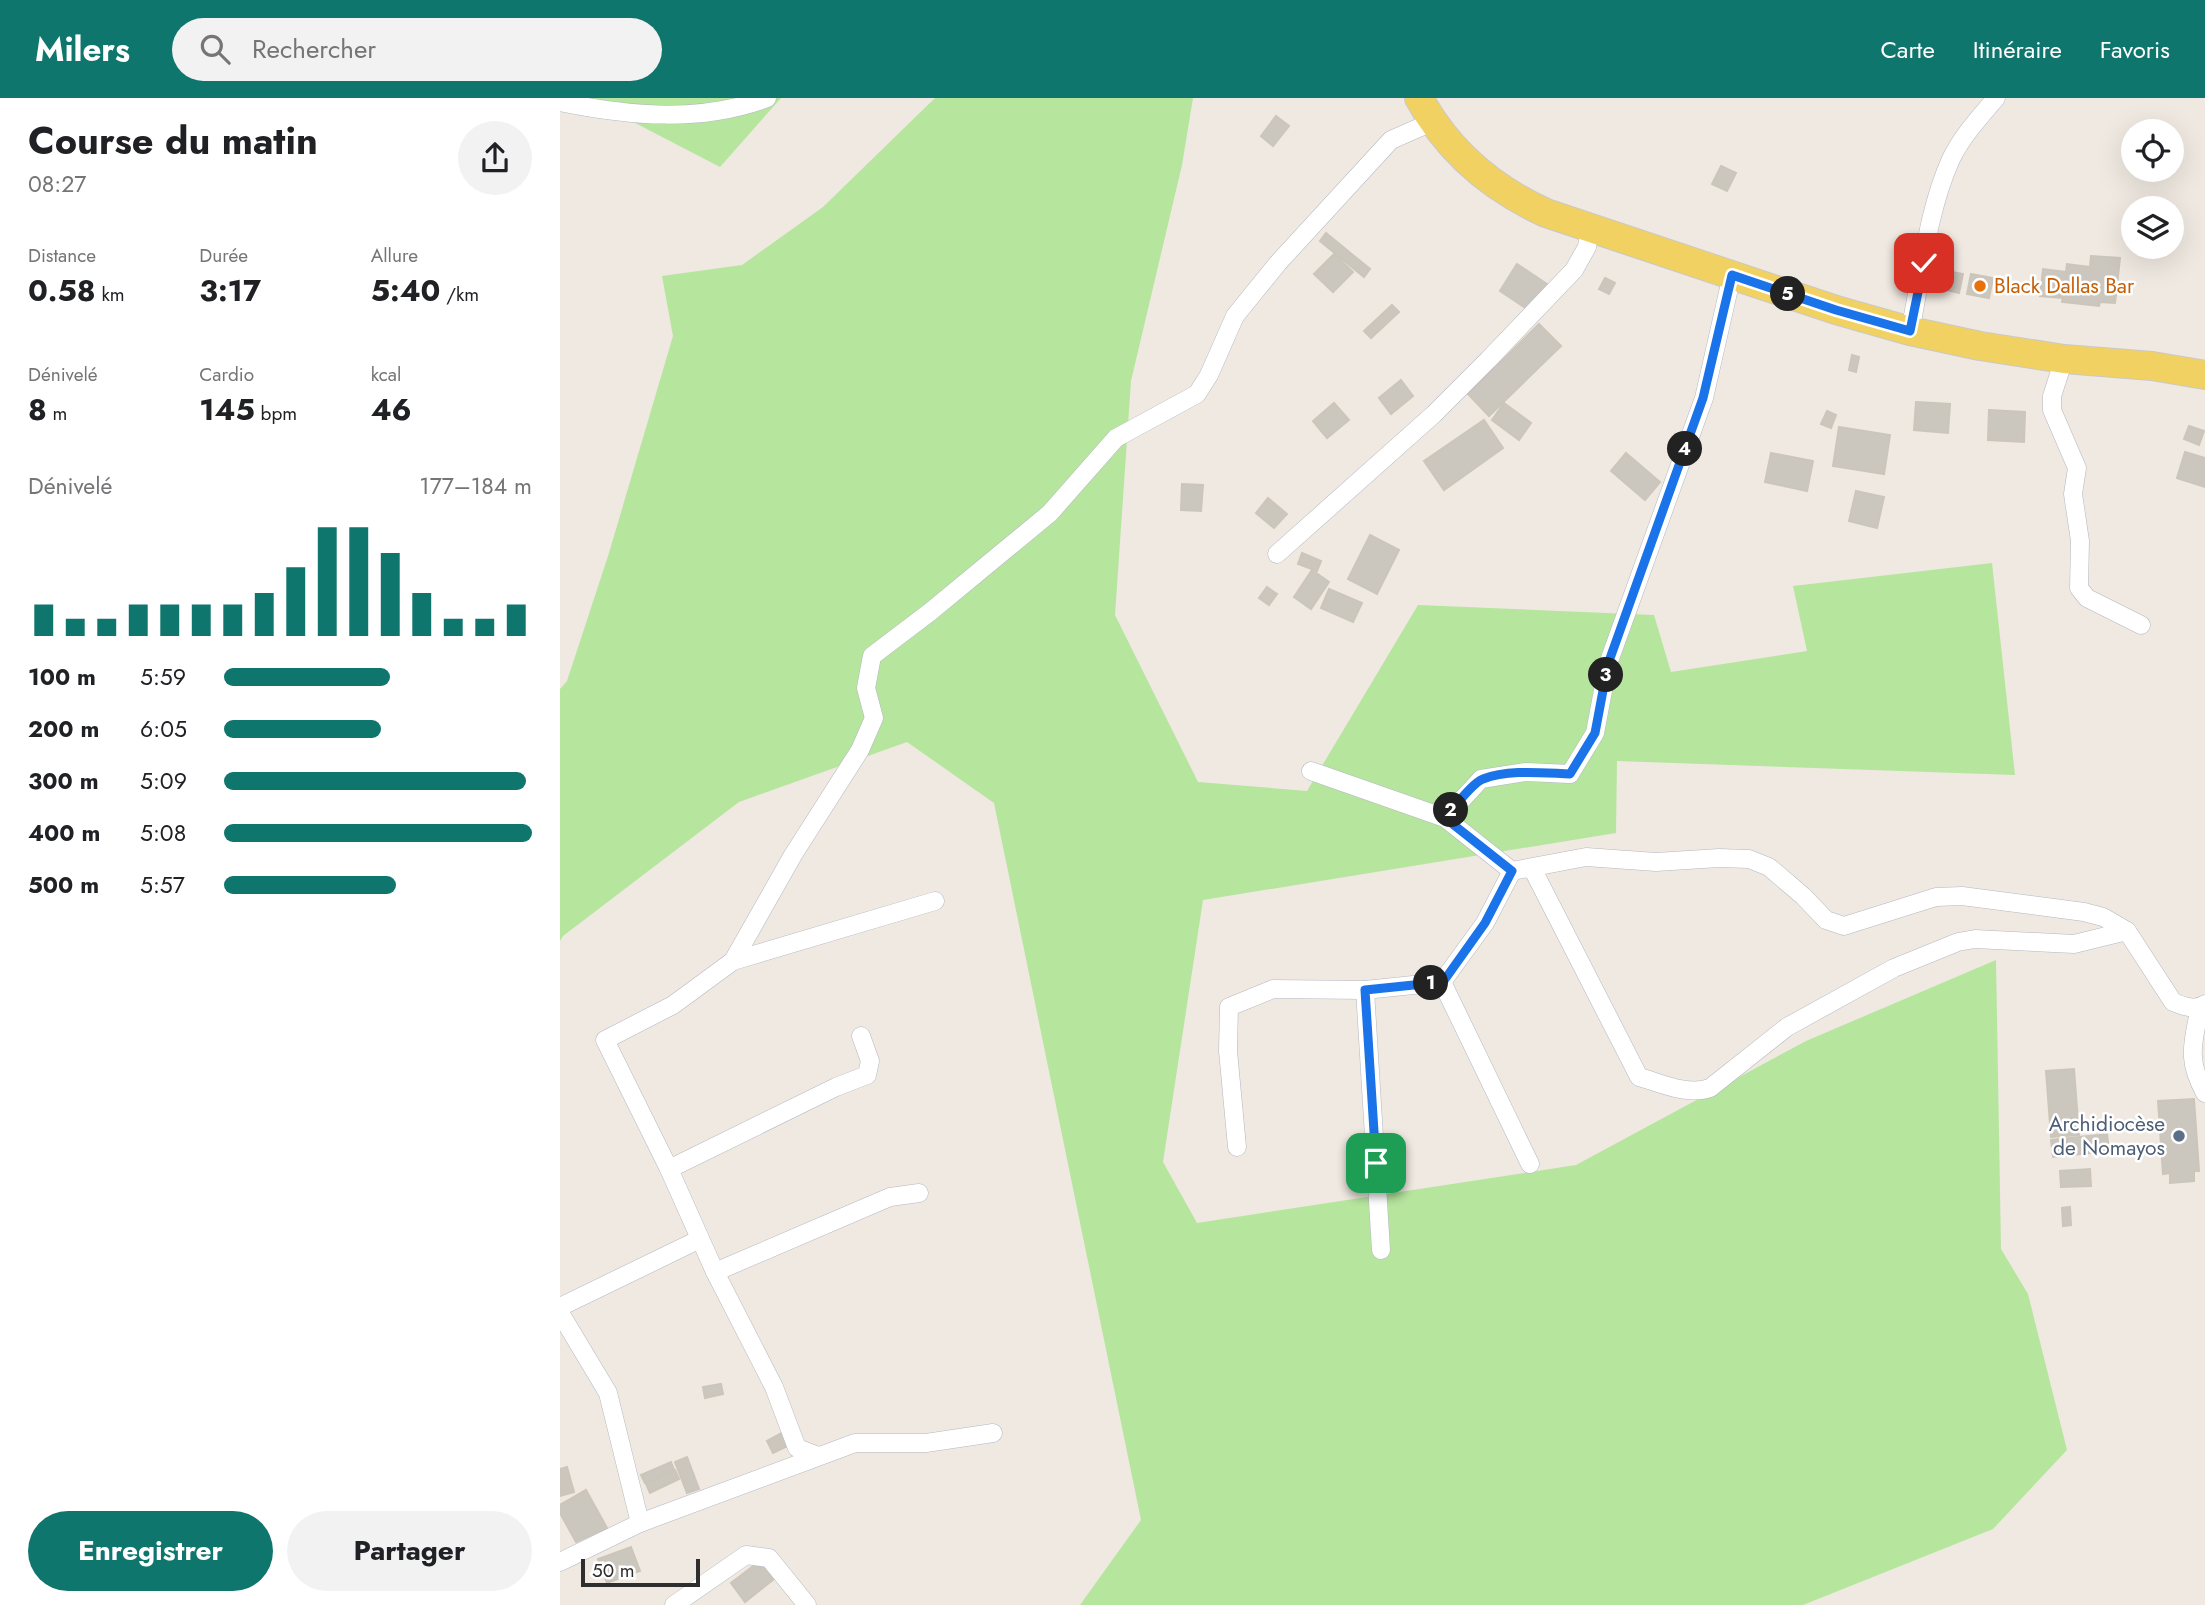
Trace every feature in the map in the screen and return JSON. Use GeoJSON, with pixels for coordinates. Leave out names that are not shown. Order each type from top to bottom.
{"type":"FeatureCollection","features":[{"type":"Feature","properties":{"kind":"main road"},"geometry":{"type":"LineString","coordinates":[[1428,106],[1458,154],[1486,180],[1517,200],[1546,213],[1836,310],[1910,331],[1980,346],[2064,359],[2152,366],[2205,375]]}},
{"type":"Feature","properties":{"kind":"street"},"geometry":{"type":"LineString","coordinates":[[560,102],[634,115],[684,115],[726,111],[767,98]]}},
{"type":"Feature","properties":{"kind":"street"},"geometry":{"type":"LineString","coordinates":[[1910,331],[1937,196],[1952,156],[1996,98]]}},
{"type":"Feature","properties":{"kind":"street"},"geometry":{"type":"LineString","coordinates":[[733,961],[793,855],[860,750],[874,719],[866,688],[872,656],[1050,513],[1116,438],[1197,394],[1209,375],[1235,316],[1278,263],[1391,140],[1428,106]]}},
{"type":"Feature","properties":{"kind":"street"},"geometry":{"type":"LineString","coordinates":[[1277,554],[1434,414],[1488,360],[1574,270],[1587,247],[1590,228]]}},
{"type":"Feature","properties":{"kind":"street"},"geometry":{"type":"LineString","coordinates":[[1445,818],[1481,779],[1526,772],[1570,774],[1595,733],[1608,664],[1703,398],[1732,275]]}},
{"type":"Feature","properties":{"kind":"street"},"geometry":{"type":"LineString","coordinates":[[2064,359],[2052,396],[2052,411],[2077,468],[2073,494],[2080,541],[2079,588],[2087,598],[2141,625]]}},
{"type":"Feature","properties":{"kind":"street"},"geometry":{"type":"LineString","coordinates":[[1311,771],[1445,818],[1512,871],[1586,857],[1656,862],[1749,859],[1769,867],[1826,920],[1844,926],[1936,897],[1962,896],[2084,912],[2103,917],[2127,931],[2173,1002],[2183,1007],[2203,1006],[2192,1055],[2196,1077],[2205,1093]]}},
{"type":"Feature","properties":{"kind":"street"},"geometry":{"type":"LineString","coordinates":[[1532,868],[1639,1077],[1686,1090],[1710,1088],[1787,1027],[1894,968],[1958,942],[1975,939],[2074,944],[2127,931]]}},
{"type":"Feature","properties":{"kind":"street"},"geometry":{"type":"LineString","coordinates":[[1237,1147],[1228,1051],[1228,1007],[1273,989],[1365,990],[1443,982],[1485,923],[1512,871]]}},
{"type":"Feature","properties":{"kind":"street"},"geometry":{"type":"LineString","coordinates":[[818,1456],[797,1448],[774,1387],[715,1272],[669,1170],[605,1040],[673,1005],[733,961],[935,901]]}},
{"type":"Feature","properties":{"kind":"street"},"geometry":{"type":"LineString","coordinates":[[1443,982],[1530,1164]]}},
{"type":"Feature","properties":{"kind":"street"},"geometry":{"type":"LineString","coordinates":[[1365,990],[1381,1250]]}},
{"type":"Feature","properties":{"kind":"street"},"geometry":{"type":"LineString","coordinates":[[669,1170],[836,1087],[867,1075],[870,1061],[861,1035]]}},
{"type":"Feature","properties":{"kind":"street"},"geometry":{"type":"LineString","coordinates":[[715,1272],[890,1196],[919,1193]]}},
{"type":"Feature","properties":{"kind":"street"},"geometry":{"type":"LineString","coordinates":[[560,1307],[700,1239]]}},
{"type":"Feature","properties":{"kind":"street"},"geometry":{"type":"LineString","coordinates":[[560,1313],[608,1393],[640,1524]]}},
{"type":"Feature","properties":{"kind":"street"},"geometry":{"type":"LineString","coordinates":[[560,1562],[640,1524],[855,1443],[926,1443],[993,1433]]}},
{"type":"Feature","properties":{"kind":"street"},"geometry":{"type":"LineString","coordinates":[[674,1605],[746,1555],[769,1558],[807,1605]]}},
{"type":"Feature","properties":{"kind":"green space"},"geometry":{"type":"Polygon","coordinates":[[[587,98],[781,98],[720,167],[587,98]]]}},
{"type":"Feature","properties":{"kind":"green space"},"geometry":{"type":"Polygon","coordinates":[[[935,98],[1193,98],[1182,165],[1131,381],[1115,615],[1198,782],[1307,791],[1418,605],[1654,615],[1671,672],[1807,651],[1793,586],[1992,563],[2015,775],[1617,761],[1616,833],[1203,900],[1163,1162],[1197,1223],[1576,1165],[1806,1041],[1996,960],[2001,1249],[2028,1294],[2067,1450],[1993,1529],[1803,1605],[1080,1605],[1141,1520],[994,803],[907,742],[739,802],[563,936],[560,941],[560,689],[567,681],[609,553],[673,336],[662,276],[742,265],[823,207],[935,98]]]}},
{"type":"Feature","properties":{"kind":"building"},"geometry":{"type":"Polygon","coordinates":[[[1276,116],[1289,126],[1273,146],[1261,136],[1276,116]]]}},
{"type":"Feature","properties":{"kind":"building"},"geometry":{"type":"Polygon","coordinates":[[[1721,166],[1736,173],[1727,191],[1712,184],[1721,166]]]}},
{"type":"Feature","properties":{"kind":"building"},"geometry":{"type":"Polygon","coordinates":[[[1326,233],[1370,269],[1364,277],[1320,241],[1326,233]]]}},
{"type":"Feature","properties":{"kind":"building"},"geometry":{"type":"Polygon","coordinates":[[[1334,254],[1353,272],[1333,292],[1314,274],[1334,254]]]}},
{"type":"Feature","properties":{"kind":"building"},"geometry":{"type":"Polygon","coordinates":[[[2091,256],[2120,258],[2115,303],[2100,302],[2099,306],[2062,302],[2063,298],[2040,296],[2043,269],[2066,272],[2067,264],[2090,267],[2091,256]]]}},
{"type":"Feature","properties":{"kind":"building"},"geometry":{"type":"Polygon","coordinates":[[[1517,264],[1547,284],[1530,311],[1500,291],[1517,264]]]}},
{"type":"Feature","properties":{"kind":"building"},"geometry":{"type":"Polygon","coordinates":[[[1947,271],[1963,274],[1959,293],[1943,289],[1947,271]]]}},
{"type":"Feature","properties":{"kind":"building","name":"Black Dallas Bar"},"geometry":{"type":"Polygon","coordinates":[[[1971,274],[1993,278],[1989,298],[1967,294],[1971,274]]]}},
{"type":"Feature","properties":{"kind":"building"},"geometry":{"type":"Polygon","coordinates":[[[1605,278],[1615,283],[1609,294],[1599,289],[1605,278]]]}},
{"type":"Feature","properties":{"kind":"building"},"geometry":{"type":"Polygon","coordinates":[[[1392,305],[1399,312],[1371,338],[1364,331],[1392,305]]]}},
{"type":"Feature","properties":{"kind":"building"},"geometry":{"type":"Polygon","coordinates":[[[1539,324],[1561,346],[1489,416],[1468,394],[1539,324]]]}},
{"type":"Feature","properties":{"kind":"building"},"geometry":{"type":"Polygon","coordinates":[[[1852,355],[1859,357],[1856,372],[1849,370],[1852,355]]]}},
{"type":"Feature","properties":{"kind":"building"},"geometry":{"type":"Polygon","coordinates":[[[1401,380],[1413,396],[1391,414],[1379,398],[1401,380]]]}},
{"type":"Feature","properties":{"kind":"building"},"geometry":{"type":"Polygon","coordinates":[[[1916,402],[1950,404],[1948,433],[1914,430],[1916,402]]]}},
{"type":"Feature","properties":{"kind":"building"},"geometry":{"type":"Polygon","coordinates":[[[1334,403],[1349,420],[1327,438],[1313,421],[1334,403]]]}},
{"type":"Feature","properties":{"kind":"building"},"geometry":{"type":"Polygon","coordinates":[[[1504,403],[1531,423],[1519,440],[1492,420],[1504,403]]]}},
{"type":"Feature","properties":{"kind":"building"},"geometry":{"type":"Polygon","coordinates":[[[1989,410],[2025,412],[2024,442],[1988,440],[1989,410]]]}},
{"type":"Feature","properties":{"kind":"building"},"geometry":{"type":"Polygon","coordinates":[[[1827,411],[1836,415],[1831,428],[1821,424],[1827,411]]]}},
{"type":"Feature","properties":{"kind":"building"},"geometry":{"type":"Polygon","coordinates":[[[1484,420],[1503,448],[1444,490],[1424,461],[1484,420]]]}},
{"type":"Feature","properties":{"kind":"building"},"geometry":{"type":"Polygon","coordinates":[[[2189,426],[2204,431],[2199,445],[2184,439],[2189,426]]]}},
{"type":"Feature","properties":{"kind":"building"},"geometry":{"type":"Polygon","coordinates":[[[1839,427],[1890,435],[1884,474],[1833,466],[1839,427]]]}},
{"type":"Feature","properties":{"kind":"building"},"geometry":{"type":"Polygon","coordinates":[[[2185,452],[2205,458],[2205,487],[2177,478],[2185,452]]]}},
{"type":"Feature","properties":{"kind":"building"},"geometry":{"type":"Polygon","coordinates":[[[1626,453],[1660,482],[1645,500],[1611,471],[1626,453]]]}},
{"type":"Feature","properties":{"kind":"building"},"geometry":{"type":"Polygon","coordinates":[[[1771,453],[1813,461],[1807,491],[1765,482],[1771,453]]]}},
{"type":"Feature","properties":{"kind":"building"},"geometry":{"type":"Polygon","coordinates":[[[1182,484],[1203,485],[1201,511],[1181,510],[1182,484]]]}},
{"type":"Feature","properties":{"kind":"building"},"geometry":{"type":"Polygon","coordinates":[[[1856,491],[1884,497],[1877,528],[1849,521],[1856,491]]]}},
{"type":"Feature","properties":{"kind":"building"},"geometry":{"type":"Polygon","coordinates":[[[1268,498],[1287,514],[1274,528],[1256,513],[1268,498]]]}},
{"type":"Feature","properties":{"kind":"building"},"geometry":{"type":"Polygon","coordinates":[[[1370,535],[1399,550],[1377,594],[1348,579],[1370,535]]]}},
{"type":"Feature","properties":{"kind":"building"},"geometry":{"type":"Polygon","coordinates":[[[1302,553],[1321,561],[1317,571],[1298,564],[1302,553]]]}},
{"type":"Feature","properties":{"kind":"building"},"geometry":{"type":"Polygon","coordinates":[[[1312,570],[1329,582],[1311,609],[1294,597],[1312,570]]]}},
{"type":"Feature","properties":{"kind":"building"},"geometry":{"type":"Polygon","coordinates":[[[1267,587],[1277,594],[1269,605],[1259,598],[1267,587]]]}},
{"type":"Feature","properties":{"kind":"building"},"geometry":{"type":"Polygon","coordinates":[[[1329,589],[1362,603],[1353,622],[1321,608],[1329,589]]]}},
{"type":"Feature","properties":{"kind":"building"},"geometry":{"type":"Polygon","coordinates":[[[2074,1069],[2079,1135],[2051,1137],[2046,1071],[2074,1069]]]}},
{"type":"Feature","properties":{"kind":"building","name":"Archidiocèse de Nomayos"},"geometry":{"type":"Polygon","coordinates":[[[2194,1099],[2199,1171],[2194,1171],[2194,1181],[2170,1183],[2170,1173],[2163,1174],[2158,1101],[2194,1099]]]}},
{"type":"Feature","properties":{"kind":"building"},"geometry":{"type":"Polygon","coordinates":[[[2107,1134],[2109,1151],[2053,1157],[2051,1140],[2107,1134]]]}},
{"type":"Feature","properties":{"kind":"building"},"geometry":{"type":"Polygon","coordinates":[[[2090,1169],[2091,1186],[2061,1187],[2060,1171],[2090,1169]]]}},
{"type":"Feature","properties":{"kind":"building"},"geometry":{"type":"Polygon","coordinates":[[[2070,1207],[2071,1225],[2063,1226],[2062,1208],[2070,1207]]]}},
{"type":"Feature","properties":{"kind":"building"},"geometry":{"type":"Polygon","coordinates":[[[721,1384],[723,1394],[705,1398],[703,1387],[721,1384]]]}},
{"type":"Feature","properties":{"kind":"building"},"geometry":{"type":"Polygon","coordinates":[[[787,1430],[794,1443],[773,1453],[767,1441],[787,1430]]]}},
{"type":"Feature","properties":{"kind":"building"},"geometry":{"type":"Polygon","coordinates":[[[687,1457],[699,1489],[687,1493],[675,1462],[687,1457]]]}},
{"type":"Feature","properties":{"kind":"building"},"geometry":{"type":"Polygon","coordinates":[[[671,1462],[674,1470],[645,1483],[641,1475],[671,1462]]]}},
{"type":"Feature","properties":{"kind":"building"},"geometry":{"type":"Polygon","coordinates":[[[567,1467],[574,1492],[560,1496],[560,1469],[567,1467]]]}},
{"type":"Feature","properties":{"kind":"building"},"geometry":{"type":"Polygon","coordinates":[[[675,1470],[679,1479],[650,1493],[646,1484],[675,1470]]]}},
{"type":"Feature","properties":{"kind":"building"},"geometry":{"type":"Polygon","coordinates":[[[586,1490],[607,1528],[576,1542],[560,1513],[560,1505],[586,1490]]]}},
{"type":"Feature","properties":{"kind":"building"},"geometry":{"type":"Polygon","coordinates":[[[631,1547],[640,1571],[607,1583],[598,1559],[631,1547]]]}},
{"type":"Feature","properties":{"kind":"building"},"geometry":{"type":"Polygon","coordinates":[[[760,1561],[774,1579],[745,1602],[731,1583],[760,1561]]]}},
{"type":"Feature","properties":{"kind":"place","name":"Black Dallas Bar"},"geometry":{"type":"Point","coordinates":[1980,286]}},
{"type":"Feature","properties":{"kind":"place","name":"Archidiocèse de Nomayos"},"geometry":{"type":"Point","coordinates":[2179,1136]}},
{"type":"Feature","properties":{"kind":"route"},"geometry":{"type":"LineString","coordinates":[[1376,1163],[1365,990],[1443,982],[1485,923],[1512,871],[1445,818],[1453,808],[1481,779],[1526,772],[1570,774],[1595,733],[1608,664],[1703,398],[1732,275],[1836,310],[1910,331],[1924,263]]}}]}
